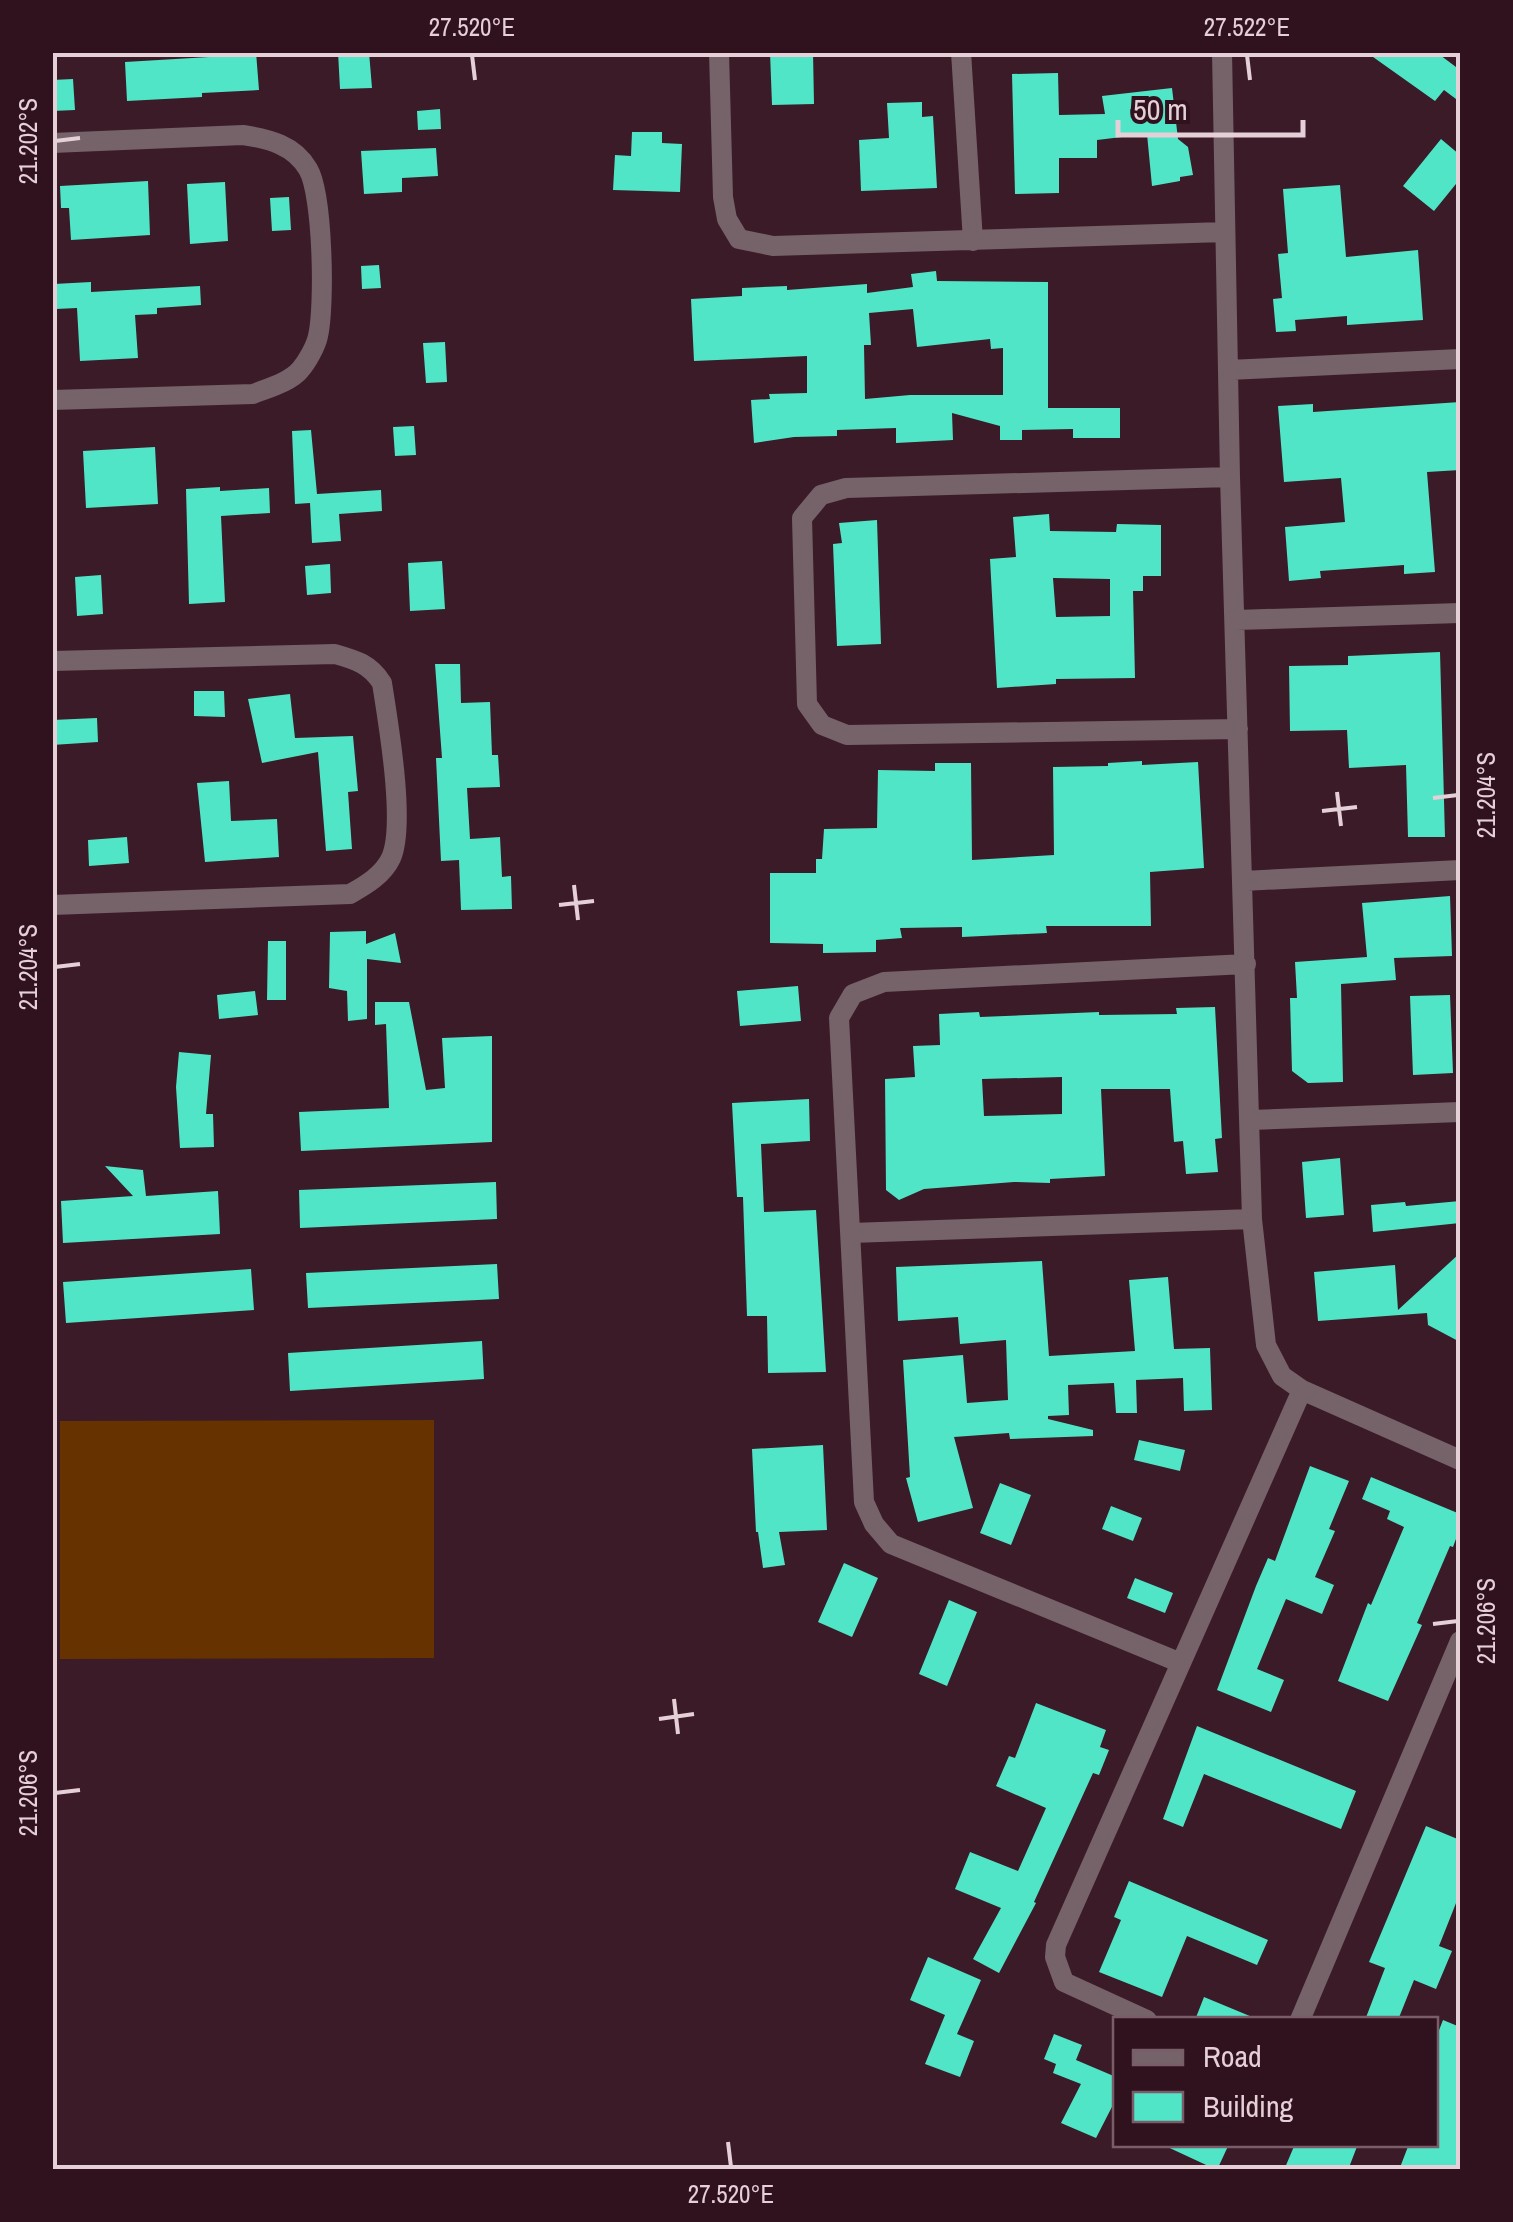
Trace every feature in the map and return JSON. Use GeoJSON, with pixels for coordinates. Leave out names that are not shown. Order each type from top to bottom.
{"type":"FeatureCollection","features":[{"type":"Feature","properties":{"kind":"street"},"geometry":{"type":"LineString","coordinates":[[719,52],[724,197],[727,219],[740,238],[773,246],[1224,232]]}},
{"type":"Feature","properties":{"kind":"street"},"geometry":{"type":"LineString","coordinates":[[961,52],[973,241]]}},
{"type":"Feature","properties":{"kind":"street"},"geometry":{"type":"LineString","coordinates":[[1222,52],[1252,1219],[1266,1345],[1282,1376],[1302,1390],[1460,1460]]}},
{"type":"Feature","properties":{"kind":"street"},"geometry":{"type":"LineString","coordinates":[[52,142],[243,136],[269,139],[292,150],[307,166],[317,187],[321,296],[318,340],[298,372],[276,386],[253,394],[52,400]]}},
{"type":"Feature","properties":{"kind":"street"},"geometry":{"type":"LineString","coordinates":[[1228,370],[1460,359]]}},
{"type":"Feature","properties":{"kind":"street"},"geometry":{"type":"LineString","coordinates":[[1230,476],[846,488],[820,495],[802,518],[807,704],[822,725],[847,735],[1238,728]]}},
{"type":"Feature","properties":{"kind":"street"},"geometry":{"type":"LineString","coordinates":[[1236,620],[1460,613]]}},
{"type":"Feature","properties":{"kind":"street"},"geometry":{"type":"LineString","coordinates":[[52,661],[335,654],[359,661],[374,670],[382,683],[398,825],[391,858],[374,880],[350,894],[52,905]]}},
{"type":"Feature","properties":{"kind":"street"},"geometry":{"type":"LineString","coordinates":[[1243,881],[1460,870]]}},
{"type":"Feature","properties":{"kind":"street"},"geometry":{"type":"LineString","coordinates":[[1181,1663],[891,1544],[874,1524],[864,1502],[839,1018],[854,994],[884,982],[1246,964]]}},
{"type":"Feature","properties":{"kind":"street"},"geometry":{"type":"LineString","coordinates":[[1250,1120],[1460,1112]]}},
{"type":"Feature","properties":{"kind":"street"},"geometry":{"type":"LineString","coordinates":[[852,1233],[1252,1219]]}},
{"type":"Feature","properties":{"kind":"street"},"geometry":{"type":"LineString","coordinates":[[1140,2017],[1064,1982],[1055,1957],[1056,1946],[1302,1390]]}},
{"type":"Feature","properties":{"kind":"street"},"geometry":{"type":"LineString","coordinates":[[1301,2017],[1460,1641]]}},
{"type":"Feature","properties":{"kind":"shaded area"},"geometry":{"type":"Polygon","coordinates":[[[434,1420],[434,1658],[60,1659],[60,1421],[434,1420]]]}},
{"type":"Feature","properties":{"kind":"building"},"geometry":{"type":"Polygon","coordinates":[[[226,52],[256,52],[259,90],[127,101],[125,62],[226,56],[226,52]]]}},
{"type":"Feature","properties":{"kind":"building"},"geometry":{"type":"Polygon","coordinates":[[[338,52],[369,52],[372,88],[340,89],[338,52]]]}},
{"type":"Feature","properties":{"kind":"building"},"geometry":{"type":"Polygon","coordinates":[[[770,52],[813,52],[814,104],[772,105],[770,52]]]}},
{"type":"Feature","properties":{"kind":"building"},"geometry":{"type":"Polygon","coordinates":[[[1366,52],[1436,52],[1460,70],[1460,102],[1444,90],[1435,101],[1366,52]]]}},
{"type":"Feature","properties":{"kind":"building"},"geometry":{"type":"Polygon","coordinates":[[[1058,73],[1059,115],[1105,114],[1102,96],[1172,88],[1178,139],[1188,147],[1193,175],[1152,186],[1147,134],[1097,140],[1097,158],[1059,158],[1059,193],[1015,194],[1012,74],[1058,73]]]}},
{"type":"Feature","properties":{"kind":"building"},"geometry":{"type":"Polygon","coordinates":[[[73,79],[75,110],[52,111],[52,80],[73,79]]]}},
{"type":"Feature","properties":{"kind":"building"},"geometry":{"type":"Polygon","coordinates":[[[922,102],[922,117],[933,116],[937,188],[861,191],[859,140],[889,138],[887,103],[922,102]]]}},
{"type":"Feature","properties":{"kind":"building"},"geometry":{"type":"Polygon","coordinates":[[[440,109],[441,129],[418,130],[417,111],[440,109]]]}},
{"type":"Feature","properties":{"kind":"building"},"geometry":{"type":"Polygon","coordinates":[[[632,132],[662,132],[662,143],[682,144],[680,192],[613,190],[615,155],[631,156],[632,132]]]}},
{"type":"Feature","properties":{"kind":"building"},"geometry":{"type":"Polygon","coordinates":[[[1441,139],[1460,155],[1460,179],[1434,211],[1403,186],[1441,139]]]}},
{"type":"Feature","properties":{"kind":"building"},"geometry":{"type":"Polygon","coordinates":[[[436,148],[438,176],[402,178],[402,192],[364,194],[361,151],[436,148]]]}},
{"type":"Feature","properties":{"kind":"building"},"geometry":{"type":"Polygon","coordinates":[[[148,181],[150,235],[71,240],[69,208],[61,208],[60,186],[148,181]]]}},
{"type":"Feature","properties":{"kind":"building"},"geometry":{"type":"Polygon","coordinates":[[[225,182],[228,241],[190,244],[187,184],[225,182]]]}},
{"type":"Feature","properties":{"kind":"building"},"geometry":{"type":"Polygon","coordinates":[[[1340,185],[1346,257],[1418,250],[1423,320],[1347,325],[1347,316],[1295,320],[1296,331],[1276,332],[1273,299],[1282,298],[1278,254],[1288,253],[1283,189],[1340,185]]]}},
{"type":"Feature","properties":{"kind":"building"},"geometry":{"type":"Polygon","coordinates":[[[289,197],[291,230],[272,231],[270,198],[289,197]]]}},
{"type":"Feature","properties":{"kind":"building"},"geometry":{"type":"Polygon","coordinates":[[[379,265],[381,288],[362,289],[361,266],[379,265]]]}},
{"type":"Feature","properties":{"kind":"building"},"geometry":{"type":"Polygon","coordinates":[[[936,271],[937,281],[1048,282],[1048,408],[1120,408],[1120,438],[1073,438],[1073,429],[1022,430],[1022,440],[1000,440],[1000,426],[952,413],[953,440],[896,443],[896,428],[837,430],[837,436],[754,443],[751,400],[770,399],[769,394],[807,393],[807,356],[694,361],[691,299],[742,296],[742,288],[787,286],[787,290],[867,284],[867,293],[913,287],[911,274],[936,271]],[[913,309],[869,313],[871,345],[864,345],[865,399],[1003,395],[1003,348],[991,349],[990,339],[917,347],[913,309]]]}},
{"type":"Feature","properties":{"kind":"building"},"geometry":{"type":"Polygon","coordinates":[[[91,282],[91,292],[200,286],[201,305],[157,308],[157,314],[135,315],[138,358],[80,361],[77,308],[56,309],[54,284],[91,282]]]}},
{"type":"Feature","properties":{"kind":"building"},"geometry":{"type":"Polygon","coordinates":[[[445,342],[447,382],[426,383],[423,343],[445,342]]]}},
{"type":"Feature","properties":{"kind":"building"},"geometry":{"type":"Polygon","coordinates":[[[1460,402],[1460,470],[1427,472],[1435,572],[1404,574],[1404,565],[1320,571],[1321,578],[1289,581],[1285,527],[1345,522],[1341,478],[1284,482],[1278,406],[1313,404],[1313,412],[1460,402]]]}},
{"type":"Feature","properties":{"kind":"building"},"geometry":{"type":"Polygon","coordinates":[[[414,426],[416,455],[395,456],[393,427],[414,426]]]}},
{"type":"Feature","properties":{"kind":"building"},"geometry":{"type":"Polygon","coordinates":[[[311,430],[317,494],[381,490],[382,511],[339,514],[341,541],[312,543],[310,503],[295,504],[292,431],[311,430]]]}},
{"type":"Feature","properties":{"kind":"building"},"geometry":{"type":"Polygon","coordinates":[[[155,447],[158,504],[86,508],[83,451],[155,447]]]}},
{"type":"Feature","properties":{"kind":"building"},"geometry":{"type":"Polygon","coordinates":[[[220,487],[220,491],[269,488],[270,513],[221,516],[225,602],[189,604],[186,489],[220,487]]]}},
{"type":"Feature","properties":{"kind":"building"},"geometry":{"type":"Polygon","coordinates":[[[1049,514],[1050,531],[1116,532],[1117,524],[1161,525],[1161,576],[1143,576],[1143,591],[1133,591],[1135,678],[1056,679],[1056,684],[997,688],[990,559],[1016,557],[1013,517],[1049,514]],[[1053,578],[1056,617],[1110,616],[1110,579],[1053,578]]]}},
{"type":"Feature","properties":{"kind":"building"},"geometry":{"type":"Polygon","coordinates":[[[877,520],[881,644],[837,646],[833,544],[842,543],[839,523],[877,520]]]}},
{"type":"Feature","properties":{"kind":"building"},"geometry":{"type":"Polygon","coordinates":[[[442,561],[445,609],[410,611],[408,563],[442,561]]]}},
{"type":"Feature","properties":{"kind":"building"},"geometry":{"type":"Polygon","coordinates":[[[330,564],[331,593],[307,595],[305,566],[330,564]]]}},
{"type":"Feature","properties":{"kind":"building"},"geometry":{"type":"Polygon","coordinates":[[[101,575],[103,614],[77,616],[75,577],[101,575]]]}},
{"type":"Feature","properties":{"kind":"building"},"geometry":{"type":"Polygon","coordinates":[[[1440,652],[1445,837],[1408,837],[1406,765],[1349,768],[1347,730],[1290,731],[1289,666],[1348,665],[1348,656],[1440,652]]]}},
{"type":"Feature","properties":{"kind":"building"},"geometry":{"type":"Polygon","coordinates":[[[435,664],[460,664],[461,703],[490,702],[492,755],[498,755],[500,787],[467,788],[470,839],[500,837],[502,877],[511,876],[512,909],[461,910],[459,860],[441,861],[436,758],[442,758],[435,664]]]}},
{"type":"Feature","properties":{"kind":"building"},"geometry":{"type":"Polygon","coordinates":[[[194,691],[224,691],[225,717],[194,716],[194,691]]]}},
{"type":"Feature","properties":{"kind":"building"},"geometry":{"type":"Polygon","coordinates":[[[290,694],[295,738],[353,736],[358,791],[348,792],[352,849],[326,851],[318,752],[262,763],[248,699],[290,694]]]}},
{"type":"Feature","properties":{"kind":"building"},"geometry":{"type":"Polygon","coordinates":[[[97,718],[98,742],[52,745],[52,720],[97,718]]]}},
{"type":"Feature","properties":{"kind":"building"},"geometry":{"type":"Polygon","coordinates":[[[1142,761],[1142,765],[1198,762],[1204,868],[1150,872],[1151,926],[1046,926],[1047,933],[962,937],[962,927],[900,928],[902,938],[876,940],[876,952],[823,953],[823,944],[770,943],[770,873],[816,873],[816,859],[822,859],[824,829],[877,828],[878,770],[935,771],[935,763],[971,763],[972,860],[1054,855],[1053,767],[1142,761]]]}},
{"type":"Feature","properties":{"kind":"building"},"geometry":{"type":"Polygon","coordinates":[[[229,781],[231,821],[277,819],[279,857],[205,862],[197,783],[229,781]]]}},
{"type":"Feature","properties":{"kind":"building"},"geometry":{"type":"Polygon","coordinates":[[[127,837],[129,863],[89,866],[88,840],[127,837]]]}},
{"type":"Feature","properties":{"kind":"building"},"geometry":{"type":"Polygon","coordinates":[[[1450,896],[1452,956],[1394,958],[1396,980],[1341,984],[1343,1082],[1308,1083],[1292,1071],[1290,998],[1297,998],[1295,962],[1367,957],[1362,903],[1450,896]]]}},
{"type":"Feature","properties":{"kind":"building"},"geometry":{"type":"Polygon","coordinates":[[[366,931],[366,944],[395,933],[401,963],[367,959],[367,1019],[348,1021],[347,991],[329,988],[330,932],[366,931]]]}},
{"type":"Feature","properties":{"kind":"building"},"geometry":{"type":"Polygon","coordinates":[[[268,941],[286,941],[286,1000],[267,1000],[268,941]]]}},
{"type":"Feature","properties":{"kind":"building"},"geometry":{"type":"Polygon","coordinates":[[[798,986],[801,1021],[740,1026],[737,991],[798,986]]]}},
{"type":"Feature","properties":{"kind":"building"},"geometry":{"type":"Polygon","coordinates":[[[255,991],[258,1015],[219,1019],[217,995],[255,991]]]}},
{"type":"Feature","properties":{"kind":"building"},"geometry":{"type":"Polygon","coordinates":[[[1450,995],[1453,1073],[1413,1075],[1410,996],[1450,995]]]}},
{"type":"Feature","properties":{"kind":"building"},"geometry":{"type":"Polygon","coordinates":[[[375,1002],[409,1002],[426,1090],[445,1088],[442,1038],[492,1036],[492,1142],[301,1151],[299,1112],[389,1108],[386,1024],[375,1025],[375,1002]]]}},
{"type":"Feature","properties":{"kind":"building"},"geometry":{"type":"Polygon","coordinates":[[[1215,1007],[1222,1138],[1215,1139],[1218,1172],[1186,1174],[1183,1141],[1174,1142],[1170,1089],[1101,1089],[1105,1176],[1050,1179],[1050,1183],[924,1189],[899,1200],[886,1190],[885,1079],[915,1077],[913,1046],[940,1045],[939,1014],[1177,1014],[1176,1008],[1215,1007]],[[1062,1077],[982,1079],[984,1116],[1062,1114],[1062,1077]]]}},
{"type":"Feature","properties":{"kind":"building"},"geometry":{"type":"Polygon","coordinates":[[[179,1052],[211,1055],[206,1114],[213,1114],[214,1147],[180,1148],[176,1087],[179,1052]]]}},
{"type":"Feature","properties":{"kind":"building"},"geometry":{"type":"Polygon","coordinates":[[[809,1099],[810,1141],[761,1144],[764,1212],[816,1210],[826,1372],[768,1373],[767,1316],[747,1316],[743,1197],[737,1197],[732,1103],[809,1099]]]}},
{"type":"Feature","properties":{"kind":"building"},"geometry":{"type":"Polygon","coordinates":[[[1340,1158],[1344,1215],[1306,1218],[1302,1162],[1340,1158]]]}},
{"type":"Feature","properties":{"kind":"building"},"geometry":{"type":"Polygon","coordinates":[[[105,1166],[143,1170],[146,1196],[218,1191],[220,1234],[63,1243],[61,1201],[133,1196],[105,1166]]]}},
{"type":"Feature","properties":{"kind":"building"},"geometry":{"type":"Polygon","coordinates":[[[496,1182],[497,1219],[300,1228],[299,1190],[496,1182]]]}},
{"type":"Feature","properties":{"kind":"building"},"geometry":{"type":"Polygon","coordinates":[[[1460,1201],[1460,1223],[1373,1232],[1371,1205],[1460,1201]]]}},
{"type":"Feature","properties":{"kind":"building"},"geometry":{"type":"Polygon","coordinates":[[[1460,1253],[1460,1342],[1428,1325],[1427,1313],[1318,1321],[1314,1272],[1395,1265],[1398,1310],[1460,1253]]]}},
{"type":"Feature","properties":{"kind":"building"},"geometry":{"type":"Polygon","coordinates":[[[1042,1261],[1049,1356],[1135,1351],[1129,1280],[1168,1277],[1174,1349],[1210,1348],[1212,1410],[1184,1411],[1183,1378],[1136,1380],[1137,1413],[1116,1413],[1114,1383],[1068,1385],[1069,1415],[1048,1419],[1093,1430],[1093,1436],[1010,1439],[1009,1433],[954,1437],[973,1508],[918,1522],[906,1478],[910,1477],[903,1360],[963,1355],[967,1403],[1008,1400],[1006,1340],[960,1344],[958,1317],[898,1321],[896,1267],[1042,1261]]]}},
{"type":"Feature","properties":{"kind":"building"},"geometry":{"type":"Polygon","coordinates":[[[497,1264],[499,1299],[308,1308],[306,1273],[497,1264]]]}},
{"type":"Feature","properties":{"kind":"building"},"geometry":{"type":"Polygon","coordinates":[[[251,1269],[254,1310],[66,1323],[63,1282],[251,1269]]]}},
{"type":"Feature","properties":{"kind":"building"},"geometry":{"type":"Polygon","coordinates":[[[482,1341],[484,1379],[290,1391],[288,1353],[482,1341]]]}},
{"type":"Feature","properties":{"kind":"building"},"geometry":{"type":"Polygon","coordinates":[[[1139,1440],[1185,1450],[1180,1471],[1134,1460],[1139,1440]]]}},
{"type":"Feature","properties":{"kind":"building"},"geometry":{"type":"Polygon","coordinates":[[[823,1445],[827,1530],[779,1532],[785,1565],[763,1568],[756,1532],[752,1449],[823,1445]]]}},
{"type":"Feature","properties":{"kind":"building"},"geometry":{"type":"Polygon","coordinates":[[[1310,1466],[1349,1481],[1329,1529],[1335,1531],[1315,1577],[1334,1585],[1322,1614],[1286,1599],[1257,1669],[1284,1680],[1271,1712],[1217,1690],[1268,1558],[1275,1561],[1310,1466]]]}},
{"type":"Feature","properties":{"kind":"building"},"geometry":{"type":"Polygon","coordinates":[[[1371,1477],[1460,1514],[1453,1547],[1450,1546],[1417,1623],[1422,1625],[1388,1701],[1338,1681],[1368,1603],[1371,1605],[1404,1527],[1387,1519],[1390,1511],[1362,1499],[1371,1477]]]}},
{"type":"Feature","properties":{"kind":"building"},"geometry":{"type":"Polygon","coordinates":[[[1000,1483],[1031,1495],[1011,1545],[980,1533],[1000,1483]]]}},
{"type":"Feature","properties":{"kind":"building"},"geometry":{"type":"Polygon","coordinates":[[[1111,1506],[1142,1518],[1133,1541],[1102,1529],[1111,1506]]]}},
{"type":"Feature","properties":{"kind":"building"},"geometry":{"type":"Polygon","coordinates":[[[844,1563],[878,1578],[852,1637],[818,1622],[844,1563]]]}},
{"type":"Feature","properties":{"kind":"building"},"geometry":{"type":"Polygon","coordinates":[[[1135,1578],[1173,1593],[1165,1613],[1127,1598],[1135,1578]]]}},
{"type":"Feature","properties":{"kind":"building"},"geometry":{"type":"Polygon","coordinates":[[[949,1600],[977,1612],[947,1686],[919,1674],[949,1600]]]}},
{"type":"Feature","properties":{"kind":"building"},"geometry":{"type":"Polygon","coordinates":[[[1036,1703],[1106,1730],[1100,1747],[1109,1750],[1099,1775],[1093,1773],[1036,1903],[999,1973],[973,1959],[1001,1908],[955,1889],[970,1852],[1018,1871],[1046,1808],[996,1786],[1009,1756],[1015,1758],[1036,1703]]]}},
{"type":"Feature","properties":{"kind":"building"},"geometry":{"type":"Polygon","coordinates":[[[1197,1726],[1356,1791],[1341,1829],[1204,1774],[1183,1827],[1163,1819],[1197,1726]]]}},
{"type":"Feature","properties":{"kind":"building"},"geometry":{"type":"Polygon","coordinates":[[[1426,1826],[1460,1840],[1460,1893],[1439,1946],[1452,1951],[1436,1989],[1414,1980],[1399,2017],[1366,2017],[1385,1968],[1369,1962],[1426,1826]]]}},
{"type":"Feature","properties":{"kind":"building"},"geometry":{"type":"Polygon","coordinates":[[[1129,1881],[1268,1940],[1257,1965],[1187,1936],[1162,1997],[1099,1972],[1121,1920],[1114,1917],[1129,1881]]]}},
{"type":"Feature","properties":{"kind":"building"},"geometry":{"type":"Polygon","coordinates":[[[928,1957],[981,1980],[957,2034],[974,2041],[960,2077],[925,2064],[945,2015],[910,2000],[928,1957]]]}},
{"type":"Feature","properties":{"kind":"building"},"geometry":{"type":"Polygon","coordinates":[[[1204,1997],[1252,2017],[1196,2017],[1204,1997]]]}},
{"type":"Feature","properties":{"kind":"building"},"geometry":{"type":"Polygon","coordinates":[[[1443,2020],[1460,2027],[1460,2170],[1399,2170],[1408,2147],[1438,2147],[1438,2033],[1443,2020]]]}},
{"type":"Feature","properties":{"kind":"building"},"geometry":{"type":"Polygon","coordinates":[[[1054,2034],[1082,2045],[1076,2060],[1113,2076],[1113,2105],[1096,2138],[1061,2123],[1081,2084],[1053,2073],[1056,2064],[1044,2059],[1054,2034]]]}},
{"type":"Feature","properties":{"kind":"building"},"geometry":{"type":"Polygon","coordinates":[[[1167,2147],[1228,2147],[1217,2170],[1167,2147]]]}},
{"type":"Feature","properties":{"kind":"building"},"geometry":{"type":"Polygon","coordinates":[[[1294,2147],[1357,2147],[1348,2170],[1284,2170],[1294,2147]]]}}]}
